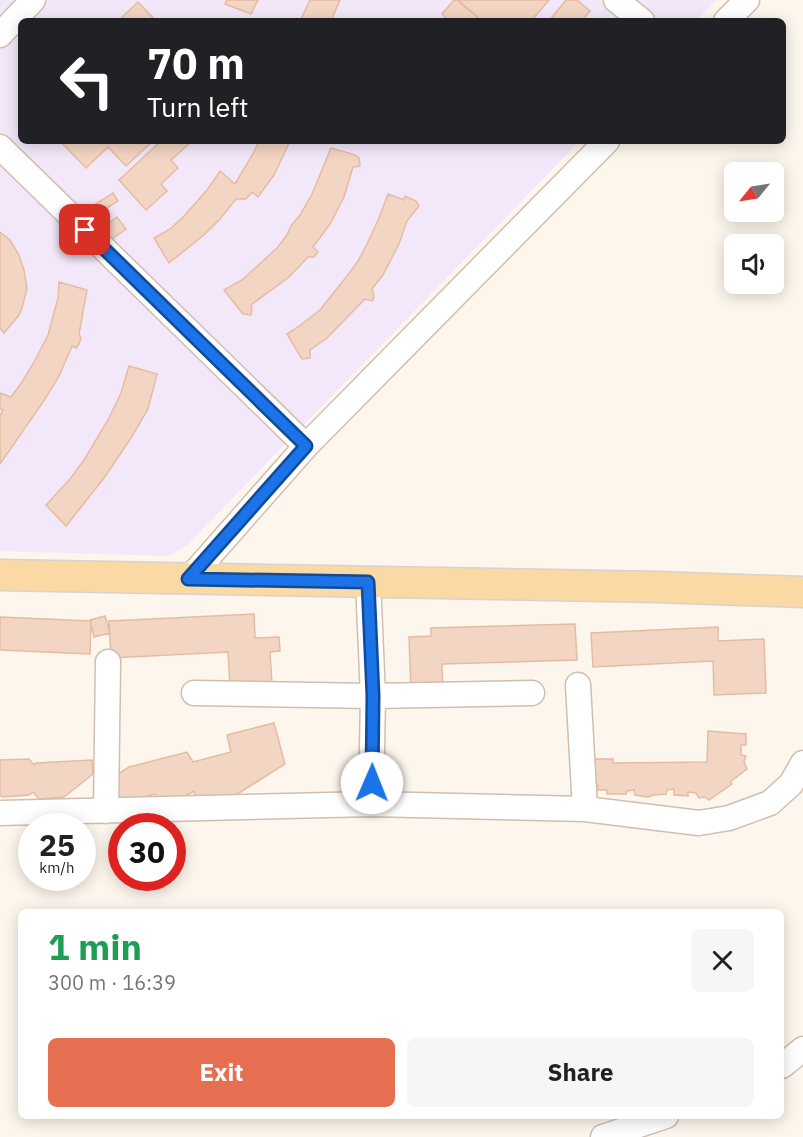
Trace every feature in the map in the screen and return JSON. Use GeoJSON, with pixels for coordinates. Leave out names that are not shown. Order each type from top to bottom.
{"type":"FeatureCollection","features":[{"type":"Feature","properties":{"kind":"main road"},"geometry":{"type":"LineString","coordinates":[[0,575],[657,587],[803,592]]}},
{"type":"Feature","properties":{"kind":"street"},"geometry":{"type":"LineString","coordinates":[[0,35],[33,0]]}},
{"type":"Feature","properties":{"kind":"street"},"geometry":{"type":"LineString","coordinates":[[616,0],[638,18]]}},
{"type":"Feature","properties":{"kind":"street"},"geometry":{"type":"LineString","coordinates":[[729,18],[747,0]]}},
{"type":"Feature","properties":{"kind":"street"},"geometry":{"type":"LineString","coordinates":[[188,579],[306,446],[604,144]]}},
{"type":"Feature","properties":{"kind":"street"},"geometry":{"type":"LineString","coordinates":[[0,147],[306,446]]}},
{"type":"Feature","properties":{"kind":"street"},"geometry":{"type":"LineString","coordinates":[[368,582],[373,696],[371,804]]}},
{"type":"Feature","properties":{"kind":"street"},"geometry":{"type":"LineString","coordinates":[[106,811],[108,662]]}},
{"type":"Feature","properties":{"kind":"street"},"geometry":{"type":"LineString","coordinates":[[578,685],[585,809]]}},
{"type":"Feature","properties":{"kind":"street"},"geometry":{"type":"LineString","coordinates":[[194,693],[373,696],[532,693]]}},
{"type":"Feature","properties":{"kind":"street"},"geometry":{"type":"LineString","coordinates":[[0,813],[371,804],[585,809],[699,823],[729,818],[770,803],[791,784],[803,763]]}},
{"type":"Feature","properties":{"kind":"street"},"geometry":{"type":"LineString","coordinates":[[784,1064],[803,1049]]}},
{"type":"Feature","properties":{"kind":"street"},"geometry":{"type":"LineString","coordinates":[[603,1137],[657,1119]]}},
{"type":"Feature","properties":{"kind":"shaded area"},"geometry":{"type":"Polygon","coordinates":[[[0,0],[717,0],[699,18],[18,18],[18,144],[577,144],[187,545],[166,556],[0,551],[0,0]]]}},
{"type":"Feature","properties":{"kind":"building"},"geometry":{"type":"Polygon","coordinates":[[[227,0],[258,0],[251,14],[225,4],[227,0]]]}},
{"type":"Feature","properties":{"kind":"building"},"geometry":{"type":"Polygon","coordinates":[[[310,0],[340,0],[332,18],[301,18],[310,0]]]}},
{"type":"Feature","properties":{"kind":"building"},"geometry":{"type":"Polygon","coordinates":[[[454,0],[457,0],[478,18],[446,18],[442,14],[454,0]]]}},
{"type":"Feature","properties":{"kind":"building"},"geometry":{"type":"Polygon","coordinates":[[[458,0],[549,0],[534,18],[479,18],[458,0]]]}},
{"type":"Feature","properties":{"kind":"building"},"geometry":{"type":"Polygon","coordinates":[[[566,0],[577,0],[590,11],[584,18],[551,18],[566,0]]]}},
{"type":"Feature","properties":{"kind":"building"},"geometry":{"type":"Polygon","coordinates":[[[138,2],[153,18],[121,18],[138,2]]]}},
{"type":"Feature","properties":{"kind":"building"},"geometry":{"type":"Polygon","coordinates":[[[63,144],[150,144],[126,166],[108,147],[86,168],[63,144]]]}},
{"type":"Feature","properties":{"kind":"building"},"geometry":{"type":"Polygon","coordinates":[[[158,144],[189,144],[171,160],[178,168],[161,184],[167,191],[146,210],[119,180],[158,144]]]}},
{"type":"Feature","properties":{"kind":"building"},"geometry":{"type":"Polygon","coordinates":[[[258,144],[289,144],[274,175],[258,197],[252,192],[246,199],[236,199],[205,234],[169,263],[154,238],[170,229],[184,216],[220,171],[235,184],[258,144]]]}},
{"type":"Feature","properties":{"kind":"building"},"geometry":{"type":"Polygon","coordinates":[[[331,148],[355,155],[359,158],[360,166],[353,167],[344,197],[330,224],[313,247],[318,252],[314,257],[308,257],[289,277],[251,305],[251,315],[243,314],[224,290],[242,280],[277,248],[287,235],[312,194],[331,148]]]}},
{"type":"Feature","properties":{"kind":"building"},"geometry":{"type":"Polygon","coordinates":[[[113,193],[118,201],[99,213],[94,205],[113,193]]]}},
{"type":"Feature","properties":{"kind":"building"},"geometry":{"type":"Polygon","coordinates":[[[388,194],[404,200],[405,196],[416,201],[419,206],[407,221],[399,244],[383,275],[372,289],[373,300],[365,299],[326,339],[310,350],[310,358],[302,359],[287,334],[320,310],[358,261],[388,194]]]}},
{"type":"Feature","properties":{"kind":"building"},"geometry":{"type":"Polygon","coordinates":[[[117,217],[126,229],[102,246],[93,235],[117,217]]]}},
{"type":"Feature","properties":{"kind":"building"},"geometry":{"type":"Polygon","coordinates":[[[0,232],[10,240],[19,255],[27,289],[19,315],[4,333],[0,328],[0,232]]]}},
{"type":"Feature","properties":{"kind":"building"},"geometry":{"type":"Polygon","coordinates":[[[59,282],[87,290],[79,334],[81,338],[76,348],[72,346],[59,376],[45,399],[0,464],[0,416],[3,410],[0,409],[0,393],[11,397],[33,364],[48,335],[58,298],[59,282]]]}},
{"type":"Feature","properties":{"kind":"building"},"geometry":{"type":"Polygon","coordinates":[[[129,366],[157,374],[148,409],[104,478],[66,526],[46,505],[84,460],[108,420],[121,393],[129,366]]]}},
{"type":"Feature","properties":{"kind":"building"},"geometry":{"type":"Polygon","coordinates":[[[254,614],[255,638],[279,637],[280,651],[270,652],[272,684],[230,686],[228,652],[111,658],[109,621],[254,614]]]}},
{"type":"Feature","properties":{"kind":"building"},"geometry":{"type":"Polygon","coordinates":[[[105,616],[110,633],[94,637],[90,620],[105,616]]]}},
{"type":"Feature","properties":{"kind":"building"},"geometry":{"type":"Polygon","coordinates":[[[0,617],[91,621],[90,654],[0,650],[0,617]]]}},
{"type":"Feature","properties":{"kind":"building"},"geometry":{"type":"Polygon","coordinates":[[[575,624],[577,660],[442,664],[443,691],[411,691],[409,637],[431,636],[431,628],[575,624]]]}},
{"type":"Feature","properties":{"kind":"building"},"geometry":{"type":"Polygon","coordinates":[[[718,627],[718,641],[764,639],[766,693],[714,695],[713,661],[593,667],[591,633],[718,627]]]}},
{"type":"Feature","properties":{"kind":"building"},"geometry":{"type":"Polygon","coordinates":[[[274,723],[285,764],[223,803],[196,801],[194,791],[160,803],[155,794],[123,802],[116,792],[113,777],[129,767],[187,752],[193,762],[231,752],[227,735],[274,723]]]}},
{"type":"Feature","properties":{"kind":"building"},"geometry":{"type":"Polygon","coordinates":[[[708,731],[746,734],[746,745],[741,745],[741,755],[746,756],[744,762],[747,769],[730,782],[732,784],[709,800],[705,797],[699,798],[696,793],[688,792],[688,796],[674,795],[674,789],[667,790],[666,794],[648,797],[635,795],[634,790],[627,791],[626,794],[607,794],[607,790],[598,790],[598,785],[587,786],[587,759],[613,759],[613,763],[707,762],[708,731]]]}},
{"type":"Feature","properties":{"kind":"building"},"geometry":{"type":"Polygon","coordinates":[[[29,759],[34,765],[36,763],[92,760],[93,774],[64,797],[39,799],[33,792],[29,795],[2,797],[0,795],[0,760],[29,759]]]}},
{"type":"Feature","properties":{"kind":"route"},"geometry":{"type":"LineString","coordinates":[[85,230],[306,446],[188,579],[368,582],[373,696],[372,783]]}}]}
